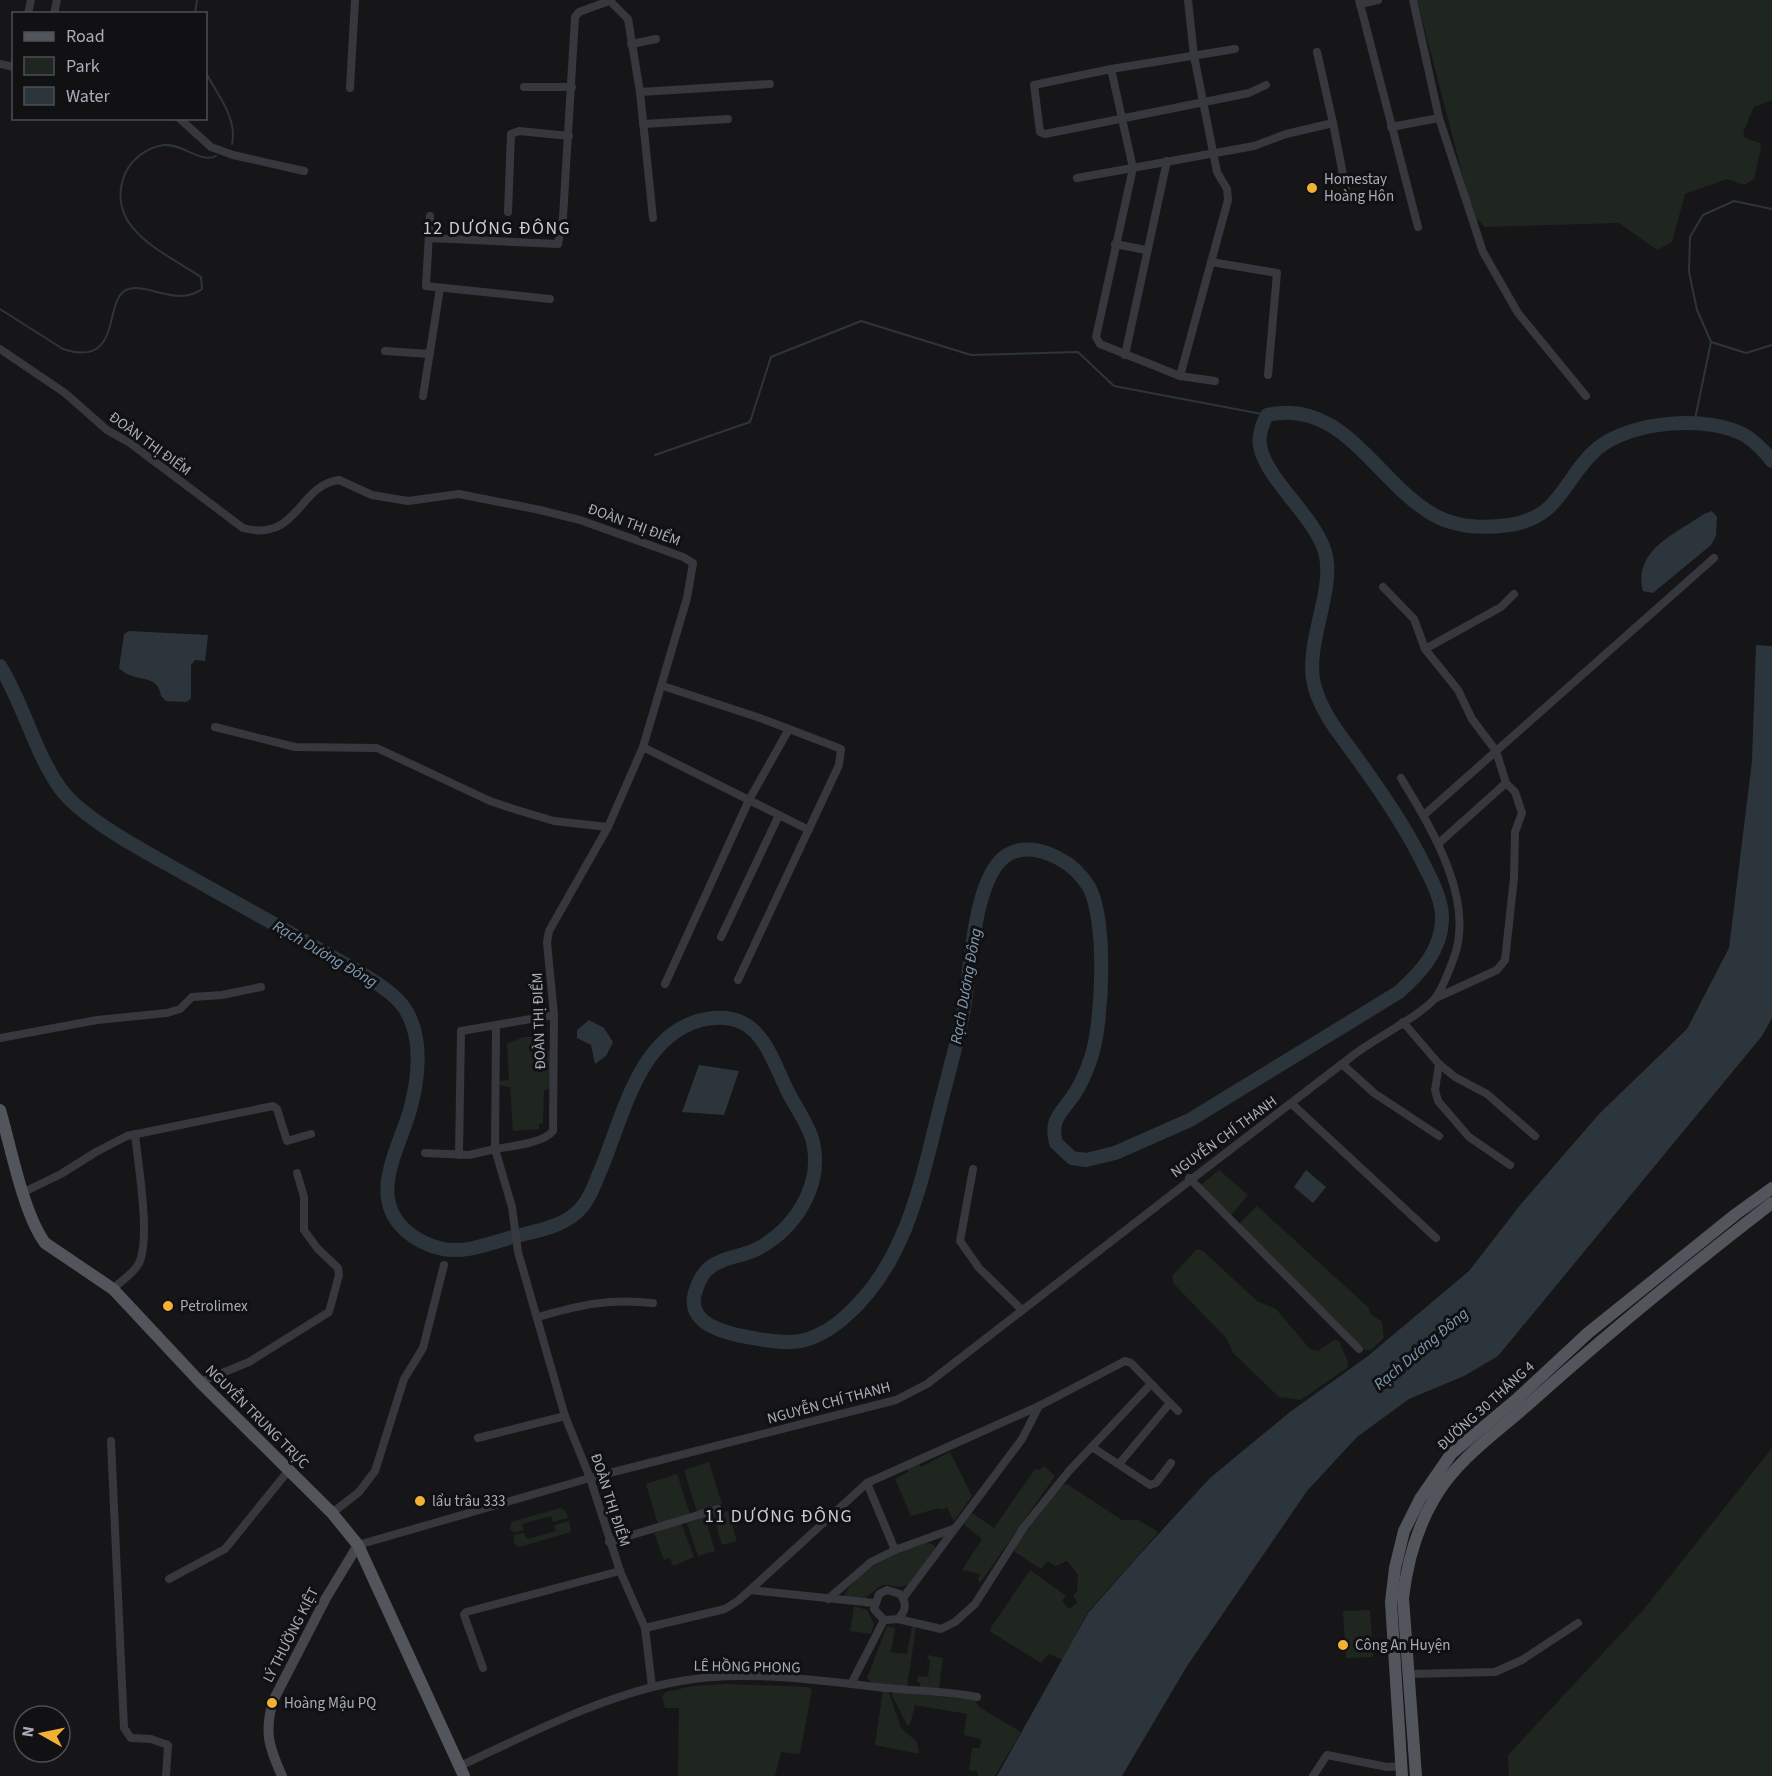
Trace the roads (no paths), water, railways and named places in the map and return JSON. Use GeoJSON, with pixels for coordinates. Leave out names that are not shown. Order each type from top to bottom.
{"type":"FeatureCollection","features":[{"type":"Feature","properties":{"kind":"main road","name":"NGUYỄN TRUNG TRỰC"},"geometry":{"type":"LineString","coordinates":[[0,1110],[24,1191],[39,1234],[45,1243],[113,1289],[200,1382],[332,1513],[358,1545],[462,1771]]}},
{"type":"Feature","properties":{"kind":"main road","name":"ĐƯỜNG 30 THÁNG 4"},"geometry":{"type":"LineString","coordinates":[[1402,1771],[1395,1568],[1404,1531],[1420,1499],[1450,1454],[1518,1398],[1588,1333],[1736,1214],[1772,1188]]}},
{"type":"Feature","properties":{"kind":"main road","name":"ĐƯỜNG 30 THÁNG 4"},"geometry":{"type":"LineString","coordinates":[[1415,1770],[1408,1674],[1397,1598],[1415,1537],[1434,1498],[1460,1463],[1597,1343],[1772,1203]]}},
{"type":"Feature","properties":{"kind":"main road"},"geometry":{"type":"LineString","coordinates":[[1736,1214],[1744,1225]]}},
{"type":"Feature","properties":{"kind":"main road"},"geometry":{"type":"LineString","coordinates":[[1588,1333],[1597,1343]]}},
{"type":"Feature","properties":{"kind":"main road"},"geometry":{"type":"LineString","coordinates":[[1450,1454],[1460,1463]]}},
{"type":"Feature","properties":{"kind":"main road"},"geometry":{"type":"LineString","coordinates":[[1402,1771],[1415,1770]]}},
{"type":"Feature","properties":{"kind":"street"},"geometry":{"type":"LineString","coordinates":[[350,88],[354,0]]}},
{"type":"Feature","properties":{"kind":"street"},"geometry":{"type":"LineString","coordinates":[[429,238],[558,244],[563,217],[575,17],[579,12],[609,0],[628,19],[639,92],[653,218]]}},
{"type":"Feature","properties":{"kind":"street"},"geometry":{"type":"LineString","coordinates":[[1180,376],[1228,200],[1227,189],[1217,172],[1203,102],[1194,56],[1188,0]]}},
{"type":"Feature","properties":{"kind":"street"},"geometry":{"type":"LineString","coordinates":[[1378,0],[1359,2],[1418,227]]}},
{"type":"Feature","properties":{"kind":"street"},"geometry":{"type":"LineString","coordinates":[[1413,0],[1439,118],[1483,252],[1518,313],[1586,396]]}},
{"type":"Feature","properties":{"kind":"street"},"geometry":{"type":"LineString","coordinates":[[631,44],[656,39]]}},
{"type":"Feature","properties":{"kind":"street"},"geometry":{"type":"LineString","coordinates":[[1235,49],[1111,69],[1034,85],[1040,132],[1045,134],[1249,93],[1266,85]]}},
{"type":"Feature","properties":{"kind":"street"},"geometry":{"type":"LineString","coordinates":[[1317,52],[1346,190]]}},
{"type":"Feature","properties":{"kind":"street"},"geometry":{"type":"LineString","coordinates":[[1111,69],[1132,168],[1096,337],[1100,344],[1180,376],[1215,381]]}},
{"type":"Feature","properties":{"kind":"street"},"geometry":{"type":"LineString","coordinates":[[639,92],[770,84]]}},
{"type":"Feature","properties":{"kind":"street"},"geometry":{"type":"LineString","coordinates":[[524,87],[572,87]]}},
{"type":"Feature","properties":{"kind":"street"},"geometry":{"type":"LineString","coordinates":[[1391,127],[1439,118]]}},
{"type":"Feature","properties":{"kind":"street"},"geometry":{"type":"LineString","coordinates":[[643,124],[728,119]]}},
{"type":"Feature","properties":{"kind":"street"},"geometry":{"type":"LineString","coordinates":[[181,120],[216,149],[304,171]]}},
{"type":"Feature","properties":{"kind":"street"},"geometry":{"type":"LineString","coordinates":[[1077,178],[1254,146],[1286,134],[1333,123]]}},
{"type":"Feature","properties":{"kind":"street"},"geometry":{"type":"LineString","coordinates":[[508,212],[512,134],[519,131],[569,136]]}},
{"type":"Feature","properties":{"kind":"street"},"geometry":{"type":"LineString","coordinates":[[1125,355],[1167,161]]}},
{"type":"Feature","properties":{"kind":"street"},"geometry":{"type":"LineString","coordinates":[[430,216],[426,286],[550,299]]}},
{"type":"Feature","properties":{"kind":"street"},"geometry":{"type":"LineString","coordinates":[[1115,244],[1146,250]]}},
{"type":"Feature","properties":{"kind":"street"},"geometry":{"type":"LineString","coordinates":[[1210,262],[1277,273],[1268,375]]}},
{"type":"Feature","properties":{"kind":"street"},"geometry":{"type":"LineString","coordinates":[[423,396],[440,288]]}},
{"type":"Feature","properties":{"kind":"street","name":"ĐOÀN THỊ ĐIỂM"},"geometry":{"type":"LineString","coordinates":[[0,349],[65,393],[107,430],[130,443],[243,528],[252,531],[277,528],[295,515],[321,488],[339,480],[366,493],[408,501],[459,494],[570,517],[692,560],[694,570],[692,580],[663,686],[643,747],[608,827],[549,932],[554,1015],[553,1131],[549,1135],[526,1143],[495,1149],[512,1206],[518,1252],[565,1416],[590,1478],[609,1542],[645,1628],[652,1687]]}},
{"type":"Feature","properties":{"kind":"street"},"geometry":{"type":"LineString","coordinates":[[385,351],[430,354]]}},
{"type":"Feature","properties":{"kind":"street"},"geometry":{"type":"LineString","coordinates":[[1424,815],[1713,558]]}},
{"type":"Feature","properties":{"kind":"street","name":"NGUYỄN CHÍ THANH"},"geometry":{"type":"LineString","coordinates":[[358,1545],[590,1478],[896,1400],[927,1384],[1190,1178],[1292,1104],[1351,1056],[1436,998],[1497,970],[1505,960],[1514,878],[1515,832],[1522,813],[1515,792],[1506,783],[1496,751],[1472,719],[1458,690],[1425,649],[1414,619],[1383,587]]}},
{"type":"Feature","properties":{"kind":"street"},"geometry":{"type":"LineString","coordinates":[[1425,649],[1501,607],[1514,594]]}},
{"type":"Feature","properties":{"kind":"street"},"geometry":{"type":"LineString","coordinates":[[663,686],[789,729],[840,749],[842,754],[738,980]]}},
{"type":"Feature","properties":{"kind":"street"},"geometry":{"type":"LineString","coordinates":[[215,727],[295,747],[376,748],[499,804],[554,822],[608,827]]}},
{"type":"Feature","properties":{"kind":"street"},"geometry":{"type":"LineString","coordinates":[[665,984],[749,801],[789,729]]}},
{"type":"Feature","properties":{"kind":"street"},"geometry":{"type":"LineString","coordinates":[[643,747],[809,830]]}},
{"type":"Feature","properties":{"kind":"street"},"geometry":{"type":"LineString","coordinates":[[1401,778],[1439,843],[1456,897],[1458,936],[1453,959],[1436,998]]}},
{"type":"Feature","properties":{"kind":"street"},"geometry":{"type":"LineString","coordinates":[[1439,843],[1506,783]]}},
{"type":"Feature","properties":{"kind":"street"},"geometry":{"type":"LineString","coordinates":[[721,937],[779,816]]}},
{"type":"Feature","properties":{"kind":"street"},"geometry":{"type":"LineString","coordinates":[[0,1038],[97,1020],[167,1013],[180,1009],[192,997],[222,995],[261,987]]}},
{"type":"Feature","properties":{"kind":"street"},"geometry":{"type":"LineString","coordinates":[[459,1155],[460,1034],[463,1030],[496,1027],[554,1015]]}},
{"type":"Feature","properties":{"kind":"street"},"geometry":{"type":"LineString","coordinates":[[1403,1022],[1439,1064],[1455,1077],[1487,1094],[1535,1136]]}},
{"type":"Feature","properties":{"kind":"street"},"geometry":{"type":"LineString","coordinates":[[425,1153],[459,1155],[495,1149],[496,1027]]}},
{"type":"Feature","properties":{"kind":"street"},"geometry":{"type":"LineString","coordinates":[[1342,1064],[1374,1093],[1439,1136]]}},
{"type":"Feature","properties":{"kind":"street"},"geometry":{"type":"LineString","coordinates":[[1439,1064],[1435,1089],[1438,1101],[1469,1137],[1510,1165]]}},
{"type":"Feature","properties":{"kind":"street"},"geometry":{"type":"LineString","coordinates":[[1292,1104],[1436,1238]]}},
{"type":"Feature","properties":{"kind":"street"},"geometry":{"type":"LineString","coordinates":[[24,1191],[62,1174],[115,1141],[135,1134],[273,1106],[277,1109],[287,1141],[311,1134]]}},
{"type":"Feature","properties":{"kind":"street"},"geometry":{"type":"LineString","coordinates":[[113,1289],[138,1264],[142,1253],[144,1233],[135,1134]]}},
{"type":"Feature","properties":{"kind":"street"},"geometry":{"type":"LineString","coordinates":[[973,1169],[960,1241],[980,1268],[1022,1310]]}},
{"type":"Feature","properties":{"kind":"street"},"geometry":{"type":"LineString","coordinates":[[200,1382],[249,1362],[329,1312],[339,1275],[338,1268],[317,1248],[304,1230],[304,1197],[297,1173]]}},
{"type":"Feature","properties":{"kind":"street"},"geometry":{"type":"LineString","coordinates":[[1190,1178],[1359,1349]]}},
{"type":"Feature","properties":{"kind":"street"},"geometry":{"type":"LineString","coordinates":[[332,1513],[359,1492],[375,1471],[404,1379],[423,1348],[444,1265]]}},
{"type":"Feature","properties":{"kind":"street"},"geometry":{"type":"LineString","coordinates":[[538,1317],[589,1303],[616,1299],[653,1303]]}},
{"type":"Feature","properties":{"kind":"street"},"geometry":{"type":"LineString","coordinates":[[645,1628],[725,1609],[750,1590],[867,1483],[1039,1406],[1121,1361],[1131,1363],[1150,1385],[1178,1411]]}},
{"type":"Feature","properties":{"kind":"street"},"geometry":{"type":"LineString","coordinates":[[903,1598],[897,1592],[887,1590],[879,1594],[874,1603],[876,1613],[884,1620],[898,1619],[941,1629],[955,1622],[975,1604],[1024,1527],[1092,1447],[1150,1385]]}},
{"type":"Feature","properties":{"kind":"street"},"geometry":{"type":"LineString","coordinates":[[1119,1464],[1170,1403]]}},
{"type":"Feature","properties":{"kind":"street"},"geometry":{"type":"LineString","coordinates":[[898,1619],[904,1612],[903,1598],[1022,1439],[1039,1406]]}},
{"type":"Feature","properties":{"kind":"street"},"geometry":{"type":"LineString","coordinates":[[478,1438],[565,1416]]}},
{"type":"Feature","properties":{"kind":"street"},"geometry":{"type":"LineString","coordinates":[[111,1441],[124,1728],[131,1738],[151,1739],[168,1745],[166,1776]]}},
{"type":"Feature","properties":{"kind":"street"},"geometry":{"type":"LineString","coordinates":[[1092,1447],[1150,1485],[1156,1483],[1171,1463]]}},
{"type":"Feature","properties":{"kind":"street"},"geometry":{"type":"LineString","coordinates":[[170,1579],[225,1549],[289,1470]]}},
{"type":"Feature","properties":{"kind":"street"},"geometry":{"type":"LineString","coordinates":[[867,1483],[895,1550]]}},
{"type":"Feature","properties":{"kind":"street"},"geometry":{"type":"LineString","coordinates":[[609,1542],[718,1509]]}},
{"type":"Feature","properties":{"kind":"street"},"geometry":{"type":"LineString","coordinates":[[828,1599],[871,1562],[895,1550],[954,1529]]}},
{"type":"Feature","properties":{"kind":"street","name":"LÝ THƯỜNG KIỆT"},"geometry":{"type":"LineString","coordinates":[[282,1776],[268,1745],[269,1717],[273,1701],[326,1598],[358,1545]]}},
{"type":"Feature","properties":{"kind":"street"},"geometry":{"type":"LineString","coordinates":[[483,1668],[464,1615],[466,1612],[620,1571]]}},
{"type":"Feature","properties":{"kind":"street"},"geometry":{"type":"LineString","coordinates":[[750,1590],[874,1603]]}},
{"type":"Feature","properties":{"kind":"street"},"geometry":{"type":"LineString","coordinates":[[851,1684],[884,1620]]}},
{"type":"Feature","properties":{"kind":"street"},"geometry":{"type":"LineString","coordinates":[[1408,1674],[1495,1672],[1522,1660],[1578,1623]]}},
{"type":"Feature","properties":{"kind":"street","name":"LÊ HỒNG PHONG"},"geometry":{"type":"LineString","coordinates":[[462,1771],[557,1721],[652,1687],[683,1680],[727,1678],[851,1684],[977,1697]]}},
{"type":"Feature","properties":{"kind":"street"},"geometry":{"type":"LineString","coordinates":[[1313,1776],[1327,1755],[1402,1771]]}},
{"type":"Feature","properties":{"kind":"water"},"geometry":{"type":"Polygon","coordinates":[[[1712,511],[1717,517],[1716,536],[1711,545],[1653,593],[1643,591],[1644,564],[1650,554],[1669,536],[1712,511]]]}},
{"type":"Feature","properties":{"kind":"water"},"geometry":{"type":"Polygon","coordinates":[[[129,631],[208,635],[205,661],[195,660],[191,665],[191,698],[187,702],[166,701],[155,684],[131,676],[119,668],[124,634],[129,631]]]}},
{"type":"Feature","properties":{"kind":"water"},"geometry":{"type":"Polygon","coordinates":[[[1756,645],[1772,646],[1772,1018],[1762,1036],[1498,1356],[1464,1376],[1409,1399],[1357,1437],[1307,1491],[1187,1666],[1122,1776],[997,1776],[1088,1613],[1210,1478],[1290,1412],[1368,1356],[1469,1271],[1521,1204],[1600,1113],[1687,1029],[1729,948],[1752,761],[1756,645]]]}},
{"type":"Feature","properties":{"kind":"water"},"geometry":{"type":"Polygon","coordinates":[[[589,1020],[604,1028],[613,1042],[606,1056],[595,1064],[591,1045],[577,1038],[577,1030],[589,1020]]]}},
{"type":"Feature","properties":{"kind":"water"},"geometry":{"type":"Polygon","coordinates":[[[699,1065],[739,1071],[724,1115],[682,1112],[699,1065]]]}},
{"type":"Feature","properties":{"kind":"water"},"geometry":{"type":"Polygon","coordinates":[[[1306,1170],[1326,1187],[1313,1203],[1294,1187],[1306,1170]]]}},
{"type":"Feature","properties":{"kind":"waterway","name":"Rạch Dương Đông"},"geometry":{"type":"LineString","coordinates":[[195,12],[197,0]]}},
{"type":"Feature","properties":{"kind":"waterway","name":"Rạch Dương Đông"},"geometry":{"type":"LineString","coordinates":[[207,75],[229,116],[232,125],[232,144]]}},
{"type":"Feature","properties":{"kind":"waterway","name":"Rạch Dương Đông"},"geometry":{"type":"LineString","coordinates":[[0,309],[63,349],[82,353],[95,350],[103,342],[119,297],[126,290],[134,288],[182,296],[202,289],[201,277],[155,248],[130,224],[122,209],[120,193],[128,169],[136,159],[152,148],[171,145],[198,156],[210,158],[216,156]]}},
{"type":"Feature","properties":{"kind":"waterway"},"geometry":{"type":"LineString","coordinates":[[1694,424],[1711,342],[1697,310],[1689,272],[1690,237],[1703,215],[1734,201],[1772,209]]}},
{"type":"Feature","properties":{"kind":"waterway"},"geometry":{"type":"LineString","coordinates":[[655,455],[750,422],[771,357],[861,321],[971,355],[1078,352],[1114,386],[1267,415]]}},
{"type":"Feature","properties":{"kind":"waterway"},"geometry":{"type":"LineString","coordinates":[[1711,342],[1746,353],[1772,345]]}},
{"type":"Feature","properties":{"kind":"waterway","name":"Rạch Dương Đông"},"geometry":{"type":"LineString","coordinates":[[0,666],[51,774],[70,800],[84,812],[135,846],[369,978],[405,1008],[416,1037],[417,1074],[410,1110],[389,1172],[387,1187],[394,1217],[405,1230],[422,1242],[443,1249],[467,1249],[543,1229],[569,1218],[580,1209],[589,1196],[634,1084],[646,1063],[661,1044],[679,1029],[706,1019],[732,1019],[751,1029],[765,1045],[809,1130],[815,1158],[814,1174],[803,1205],[783,1230],[757,1249],[719,1262],[706,1270],[698,1285],[694,1307],[703,1320],[718,1329],[770,1341],[798,1341],[821,1334],[835,1325],[866,1296],[882,1274],[906,1227],[923,1176],[958,1037],[980,903],[996,866],[1007,855],[1026,849],[1058,858],[1083,878],[1095,902],[1101,946],[1100,997],[1095,1042],[1083,1078],[1057,1118],[1054,1128],[1056,1143],[1072,1158],[1086,1160],[1115,1153],[1190,1120],[1399,992],[1422,969],[1438,942],[1442,914],[1432,881],[1395,814],[1328,717],[1315,688],[1312,671],[1313,654],[1327,581],[1327,564],[1318,536],[1264,458],[1260,438],[1267,415],[1293,413],[1315,418],[1336,429],[1426,510],[1445,520],[1466,525],[1488,527],[1527,521],[1551,505],[1598,448],[1612,439],[1650,427],[1692,423],[1730,429],[1749,438],[1772,461]]}},
{"type":"Feature","properties":{"kind":"place","name":"Homestay Hoàng Hôn"},"geometry":{"type":"Point","coordinates":[1312,188]}},
{"type":"Feature","properties":{"kind":"place","name":"Petrolimex"},"geometry":{"type":"Point","coordinates":[168,1306]}},
{"type":"Feature","properties":{"kind":"place","name":"lẩu trâu 333"},"geometry":{"type":"Point","coordinates":[420,1501]}},
{"type":"Feature","properties":{"kind":"place","name":"Công An Huyện"},"geometry":{"type":"Point","coordinates":[1343,1645]}},
{"type":"Feature","properties":{"kind":"place","name":"Hoàng Mậu PQ"},"geometry":{"type":"Point","coordinates":[272,1703]}},
{"type":"Feature","properties":{"kind":"district","name":"12 DƯƠNG ĐÔNG"},"geometry":{"type":"Point","coordinates":[497,228]}},
{"type":"Feature","properties":{"kind":"district","name":"11 DƯƠNG ĐÔNG"},"geometry":{"type":"Point","coordinates":[779,1516]}}]}
